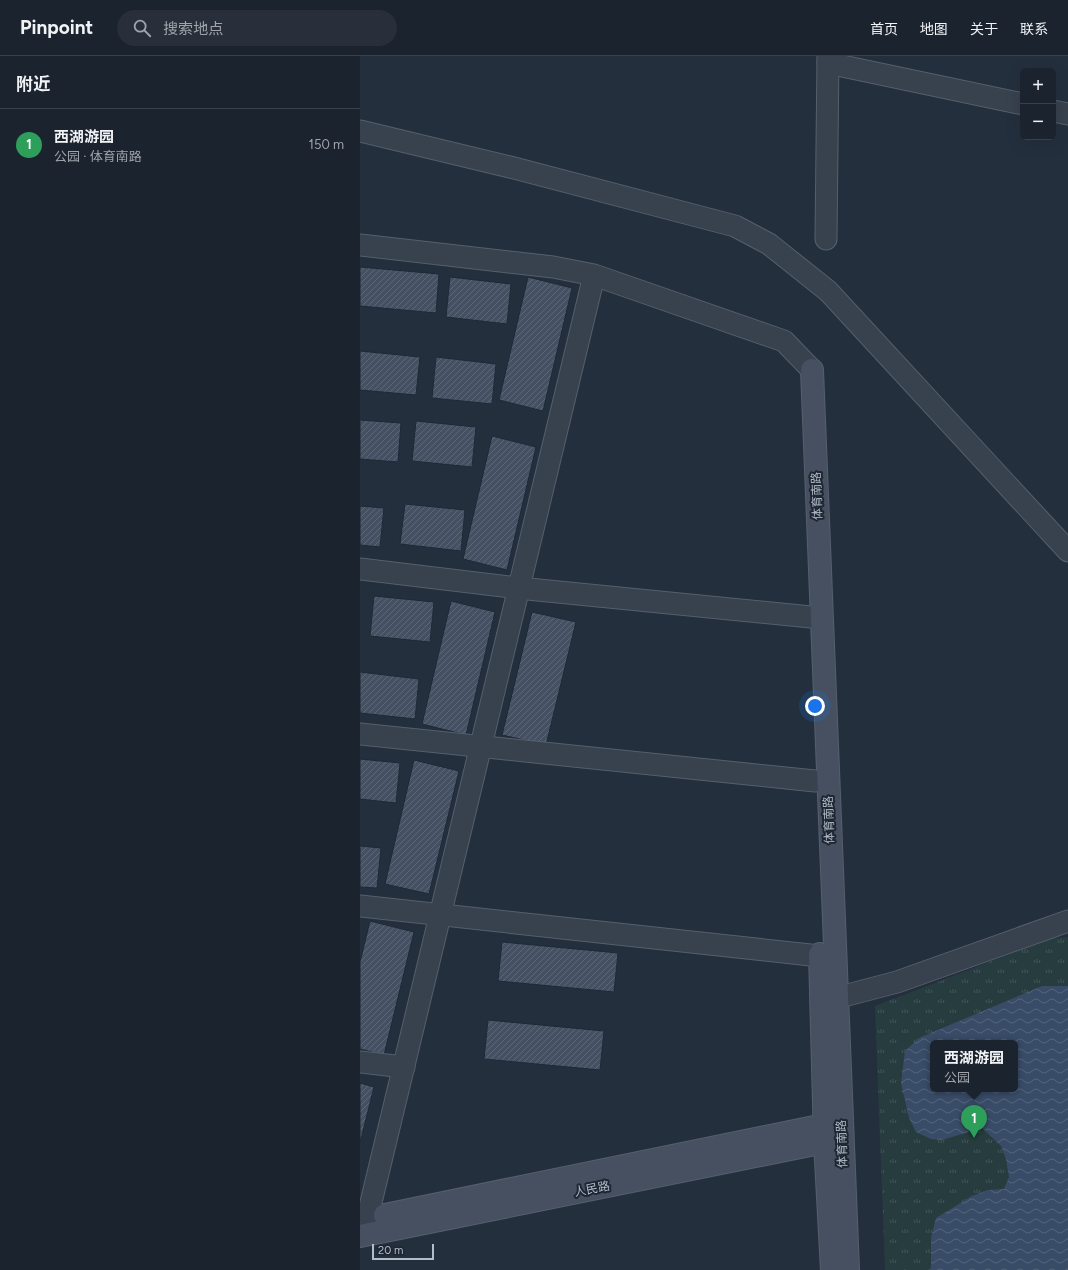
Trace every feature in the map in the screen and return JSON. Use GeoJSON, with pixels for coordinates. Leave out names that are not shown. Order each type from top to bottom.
{"type":"FeatureCollection","features":[{"type":"Feature","properties":{"kind":"street"},"geometry":{"type":"LineString","coordinates":[[826,239],[828,59],[1020,103]]}},
{"type":"Feature","properties":{"kind":"street"},"geometry":{"type":"LineString","coordinates":[[1056,112],[1068,114]]}},
{"type":"Feature","properties":{"kind":"street"},"geometry":{"type":"LineString","coordinates":[[360,131],[510,167],[735,226],[769,244],[828,291],[1068,551]]}},
{"type":"Feature","properties":{"kind":"street"},"geometry":{"type":"LineString","coordinates":[[360,245],[553,267],[594,275],[784,340],[807,373]]}},
{"type":"Feature","properties":{"kind":"street"},"geometry":{"type":"LineString","coordinates":[[360,255],[556,276],[592,284],[712,322],[779,348],[807,373]]}},
{"type":"Feature","properties":{"kind":"street"},"geometry":{"type":"LineString","coordinates":[[362,1225],[404,1067],[592,284]]}},
{"type":"Feature","properties":{"kind":"street","name":"体育南路"},"geometry":{"type":"LineString","coordinates":[[807,373],[811,617],[820,956],[829,999],[824,1133],[832,1270]]}},
{"type":"Feature","properties":{"kind":"street","name":"体育南路"},"geometry":{"type":"LineString","coordinates":[[807,373],[829,999],[848,1270]]}},
{"type":"Feature","properties":{"kind":"street"},"geometry":{"type":"LineString","coordinates":[[360,569],[518,588],[811,617]]}},
{"type":"Feature","properties":{"kind":"street"},"geometry":{"type":"LineString","coordinates":[[360,734],[815,781]]}},
{"type":"Feature","properties":{"kind":"street"},"geometry":{"type":"LineString","coordinates":[[360,906],[820,956]]}},
{"type":"Feature","properties":{"kind":"street"},"geometry":{"type":"LineString","coordinates":[[829,999],[897,982],[1068,921]]}},
{"type":"Feature","properties":{"kind":"street"},"geometry":{"type":"LineString","coordinates":[[360,1062],[404,1067]]}},
{"type":"Feature","properties":{"kind":"street","name":"人民路"},"geometry":{"type":"LineString","coordinates":[[362,1225],[824,1133]]}},
{"type":"Feature","properties":{"kind":"green space"},"geometry":{"type":"Polygon","coordinates":[[[1068,937],[1068,1270],[885,1270],[875,1006],[1052,938],[1068,937]]]}},
{"type":"Feature","properties":{"kind":"water"},"geometry":{"type":"Polygon","coordinates":[[[1042,986],[1068,986],[1068,1270],[930,1270],[931,1238],[936,1218],[972,1196],[988,1190],[1004,1189],[1009,1177],[1006,1159],[1001,1146],[982,1128],[942,1140],[931,1139],[916,1132],[909,1118],[901,1083],[905,1051],[919,1038],[1042,986]]]}},
{"type":"Feature","properties":{"kind":"building"},"geometry":{"type":"Polygon","coordinates":[[[360,267],[439,274],[436,313],[360,306],[360,267]]]}},
{"type":"Feature","properties":{"kind":"building"},"geometry":{"type":"Polygon","coordinates":[[[450,277],[511,284],[507,324],[446,317],[450,277]]]}},
{"type":"Feature","properties":{"kind":"building"},"geometry":{"type":"Polygon","coordinates":[[[528,277],[572,288],[543,411],[499,400],[528,277]]]}},
{"type":"Feature","properties":{"kind":"building"},"geometry":{"type":"Polygon","coordinates":[[[360,351],[420,357],[416,395],[360,390],[360,351]]]}},
{"type":"Feature","properties":{"kind":"building"},"geometry":{"type":"Polygon","coordinates":[[[436,357],[496,364],[492,404],[432,398],[436,357]]]}},
{"type":"Feature","properties":{"kind":"building"},"geometry":{"type":"Polygon","coordinates":[[[360,420],[401,423],[398,462],[360,459],[360,420]]]}},
{"type":"Feature","properties":{"kind":"building"},"geometry":{"type":"Polygon","coordinates":[[[416,421],[476,427],[472,467],[412,461],[416,421]]]}},
{"type":"Feature","properties":{"kind":"building"},"geometry":{"type":"Polygon","coordinates":[[[492,436],[536,447],[507,570],[463,559],[492,436]]]}},
{"type":"Feature","properties":{"kind":"building"},"geometry":{"type":"Polygon","coordinates":[[[405,504],[465,510],[461,551],[400,544],[405,504]]]}},
{"type":"Feature","properties":{"kind":"building"},"geometry":{"type":"Polygon","coordinates":[[[360,506],[384,508],[380,547],[360,545],[360,506]]]}},
{"type":"Feature","properties":{"kind":"building"},"geometry":{"type":"Polygon","coordinates":[[[374,596],[434,602],[430,642],[370,636],[374,596]]]}},
{"type":"Feature","properties":{"kind":"building"},"geometry":{"type":"Polygon","coordinates":[[[451,601],[495,612],[466,735],[422,724],[451,601]]]}},
{"type":"Feature","properties":{"kind":"building"},"geometry":{"type":"Polygon","coordinates":[[[532,612],[576,622],[546,745],[502,735],[532,612]]]}},
{"type":"Feature","properties":{"kind":"building"},"geometry":{"type":"Polygon","coordinates":[[[360,672],[419,679],[415,719],[360,713],[360,672]]]}},
{"type":"Feature","properties":{"kind":"building"},"geometry":{"type":"Polygon","coordinates":[[[360,759],[400,763],[396,803],[360,799],[360,759]]]}},
{"type":"Feature","properties":{"kind":"building"},"geometry":{"type":"Polygon","coordinates":[[[414,760],[459,771],[429,894],[385,884],[414,760]]]}},
{"type":"Feature","properties":{"kind":"building"},"geometry":{"type":"Polygon","coordinates":[[[360,846],[381,848],[377,888],[360,887],[360,846]]]}},
{"type":"Feature","properties":{"kind":"building"},"geometry":{"type":"Polygon","coordinates":[[[370,921],[414,932],[384,1055],[360,1049],[360,962],[370,921]]]}},
{"type":"Feature","properties":{"kind":"building"},"geometry":{"type":"Polygon","coordinates":[[[502,942],[618,953],[614,992],[498,981],[502,942]]]}},
{"type":"Feature","properties":{"kind":"building"},"geometry":{"type":"Polygon","coordinates":[[[488,1020],[604,1031],[600,1070],[484,1059],[488,1020]]]}},
{"type":"Feature","properties":{"kind":"building"},"geometry":{"type":"Polygon","coordinates":[[[360,1083],[374,1087],[360,1143],[360,1083]]]}},
{"type":"Feature","properties":{"kind":"place","name":"西湖游园"},"geometry":{"type":"Point","coordinates":[974,1138]}}]}
